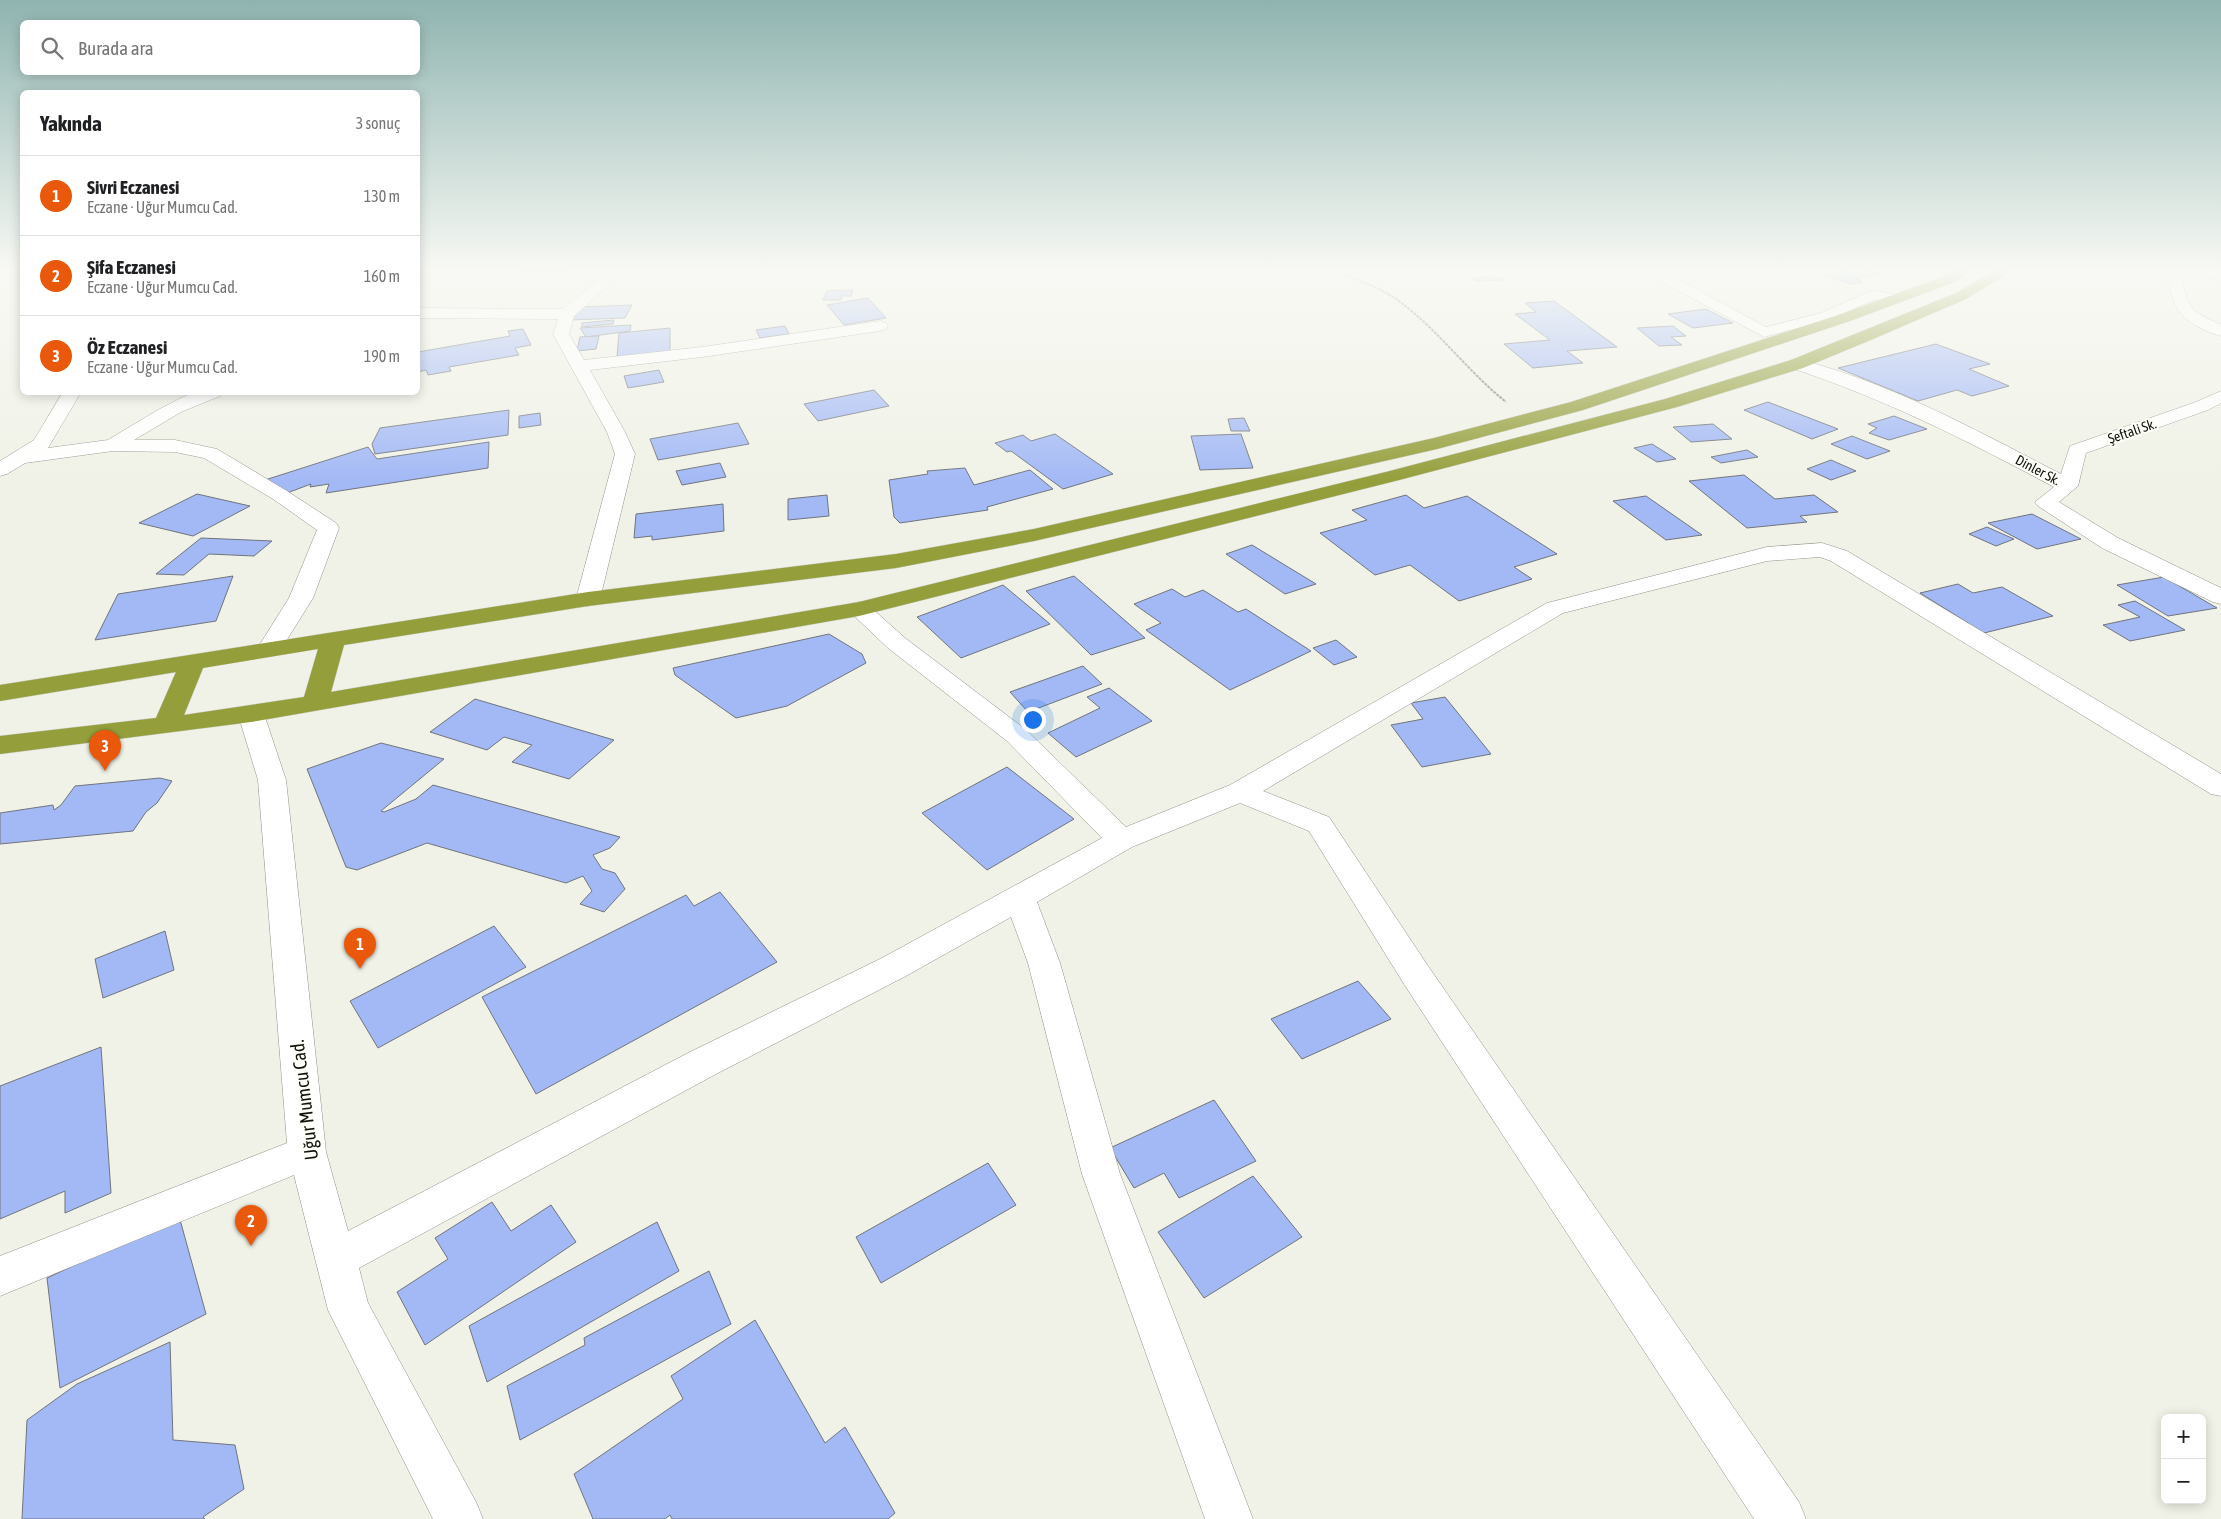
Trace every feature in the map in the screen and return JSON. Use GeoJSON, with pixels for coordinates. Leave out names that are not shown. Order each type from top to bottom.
{"type":"FeatureCollection","features":[{"type":"Feature","properties":{"kind":"highway"},"geometry":{"type":"LineString","coordinates":[[0,693],[588,600],[896,561],[1034,535],[1437,443],[1577,406],[1778,340]]}},
{"type":"Feature","properties":{"kind":"highway"},"geometry":{"type":"LineString","coordinates":[[0,745],[252,714],[859,609],[1430,466],[1671,403],[1797,364],[1855,340]]}},
{"type":"Feature","properties":{"kind":"highway"},"geometry":{"type":"LineString","coordinates":[[315,703],[333,640]]}},
{"type":"Feature","properties":{"kind":"highway"},"geometry":{"type":"LineString","coordinates":[[166,726],[193,662]]}},
{"type":"Feature","properties":{"kind":"street"},"geometry":{"type":"LineString","coordinates":[[563,340],[616,432],[625,454],[588,600]]}},
{"type":"Feature","properties":{"kind":"street"},"geometry":{"type":"LineString","coordinates":[[578,366],[702,352],[785,340]]}},
{"type":"Feature","properties":{"kind":"street","name":"Dinler Sk."},"geometry":{"type":"LineString","coordinates":[[1797,364],[1842,377],[1897,400],[1959,429],[2068,486],[2045,502],[2110,543],[2221,597]]}},
{"type":"Feature","properties":{"kind":"street"},"geometry":{"type":"LineString","coordinates":[[0,470],[41,444],[70,395]]}},
{"type":"Feature","properties":{"kind":"street"},"geometry":{"type":"LineString","coordinates":[[113,445],[157,416],[204,395]]}},
{"type":"Feature","properties":{"kind":"street","name":"Şeftali Sk."},"geometry":{"type":"LineString","coordinates":[[2068,486],[2077,450],[2202,406],[2221,396]]}},
{"type":"Feature","properties":{"kind":"street"},"geometry":{"type":"LineString","coordinates":[[23,457],[113,445],[175,446],[210,453],[280,495],[328,528],[301,598],[269,649]]}},
{"type":"Feature","properties":{"kind":"street"},"geometry":{"type":"LineString","coordinates":[[336,1259],[703,1063],[894,967],[1122,840],[1240,792],[1555,608],[1767,554],[1822,550],[1840,556],[2221,787]]}},
{"type":"Feature","properties":{"kind":"street"},"geometry":{"type":"LineString","coordinates":[[859,609],[883,633],[958,688],[1018,737],[1122,840]]}},
{"type":"Feature","properties":{"kind":"street","name":"Uğur Mumcu Cad."},"geometry":{"type":"LineString","coordinates":[[252,714],[272,780],[307,1152],[349,1310],[459,1519]]}},
{"type":"Feature","properties":{"kind":"street"},"geometry":{"type":"LineString","coordinates":[[1240,792],[1319,824],[1416,975],[1782,1519]]}},
{"type":"Feature","properties":{"kind":"street"},"geometry":{"type":"LineString","coordinates":[[1020,898],[1044,963],[1101,1174],[1229,1519]]}},
{"type":"Feature","properties":{"kind":"street"},"geometry":{"type":"LineString","coordinates":[[0,1276],[307,1152]]}},
{"type":"Feature","properties":{"kind":"path"},"geometry":{"type":"LineString","coordinates":[[1443,340],[1464,365],[1495,394],[1528,418]]}},
{"type":"Feature","properties":{"kind":"building"},"geometry":{"type":"Polygon","coordinates":[[[488,340],[528,340],[531,345],[515,348],[519,355],[449,367],[451,371],[428,375],[426,370],[420,372],[420,352],[488,340]]]}},
{"type":"Feature","properties":{"kind":"building"},"geometry":{"type":"Polygon","coordinates":[[[579,340],[598,340],[596,349],[577,351],[579,340]]]}},
{"type":"Feature","properties":{"kind":"building"},"geometry":{"type":"Polygon","coordinates":[[[618,340],[670,340],[670,352],[617,357],[618,340]]]}},
{"type":"Feature","properties":{"kind":"building"},"geometry":{"type":"Polygon","coordinates":[[[1550,340],[1607,340],[1617,347],[1567,351],[1583,363],[1533,368],[1504,344],[1550,340]]]}},
{"type":"Feature","properties":{"kind":"building"},"geometry":{"type":"Polygon","coordinates":[[[1652,340],[1675,340],[1682,345],[1659,346],[1652,340]]]}},
{"type":"Feature","properties":{"kind":"building"},"geometry":{"type":"Polygon","coordinates":[[[1936,344],[1990,364],[1969,369],[2009,386],[1972,396],[1957,390],[1918,401],[1838,368],[1936,344]]]}},
{"type":"Feature","properties":{"kind":"building"},"geometry":{"type":"Polygon","coordinates":[[[659,370],[664,382],[628,388],[624,376],[659,370]]]}},
{"type":"Feature","properties":{"kind":"building"},"geometry":{"type":"Polygon","coordinates":[[[874,390],[889,406],[818,421],[804,404],[874,390]]]}},
{"type":"Feature","properties":{"kind":"building"},"geometry":{"type":"Polygon","coordinates":[[[1768,402],[1838,429],[1812,439],[1744,410],[1768,402]]]}},
{"type":"Feature","properties":{"kind":"building"},"geometry":{"type":"Polygon","coordinates":[[[509,410],[508,435],[375,454],[372,444],[380,428],[509,410]]]}},
{"type":"Feature","properties":{"kind":"building"},"geometry":{"type":"Polygon","coordinates":[[[540,413],[541,425],[519,428],[519,416],[540,413]]]}},
{"type":"Feature","properties":{"kind":"building"},"geometry":{"type":"Polygon","coordinates":[[[1894,416],[1927,429],[1889,440],[1869,433],[1877,428],[1868,424],[1894,416]]]}},
{"type":"Feature","properties":{"kind":"building"},"geometry":{"type":"Polygon","coordinates":[[[1244,418],[1250,431],[1231,431],[1228,419],[1244,418]]]}},
{"type":"Feature","properties":{"kind":"building"},"geometry":{"type":"Polygon","coordinates":[[[738,423],[749,444],[658,460],[650,439],[738,423]]]}},
{"type":"Feature","properties":{"kind":"building"},"geometry":{"type":"Polygon","coordinates":[[[1713,424],[1732,439],[1691,442],[1673,427],[1713,424]]]}},
{"type":"Feature","properties":{"kind":"building"},"geometry":{"type":"Polygon","coordinates":[[[1055,434],[1113,474],[1063,489],[1011,451],[1007,452],[995,443],[1023,435],[1031,441],[1055,434]]]}},
{"type":"Feature","properties":{"kind":"building"},"geometry":{"type":"Polygon","coordinates":[[[1241,434],[1253,468],[1200,470],[1191,436],[1241,434]]]}},
{"type":"Feature","properties":{"kind":"building"},"geometry":{"type":"Polygon","coordinates":[[[1852,436],[1890,451],[1867,459],[1831,444],[1852,436]]]}},
{"type":"Feature","properties":{"kind":"building"},"geometry":{"type":"Polygon","coordinates":[[[489,442],[488,468],[326,493],[329,484],[310,487],[311,484],[287,493],[265,480],[368,447],[377,459],[489,442]]]}},
{"type":"Feature","properties":{"kind":"building"},"geometry":{"type":"Polygon","coordinates":[[[1652,444],[1676,459],[1657,462],[1634,448],[1652,444]]]}},
{"type":"Feature","properties":{"kind":"building"},"geometry":{"type":"Polygon","coordinates":[[[1747,450],[1758,457],[1721,463],[1711,457],[1747,450]]]}},
{"type":"Feature","properties":{"kind":"building"},"geometry":{"type":"Polygon","coordinates":[[[1831,460],[1856,471],[1831,480],[1807,469],[1831,460]]]}},
{"type":"Feature","properties":{"kind":"building"},"geometry":{"type":"Polygon","coordinates":[[[720,463],[726,477],[682,485],[676,471],[720,463]]]}},
{"type":"Feature","properties":{"kind":"building"},"geometry":{"type":"Polygon","coordinates":[[[965,468],[974,485],[1030,470],[1053,489],[987,507],[988,510],[900,523],[894,517],[889,480],[928,474],[927,471],[965,468]]]}},
{"type":"Feature","properties":{"kind":"building"},"geometry":{"type":"Polygon","coordinates":[[[1744,475],[1775,499],[1814,495],[1838,512],[1800,516],[1807,522],[1747,528],[1689,481],[1744,475]]]}},
{"type":"Feature","properties":{"kind":"building"},"geometry":{"type":"Polygon","coordinates":[[[197,494],[250,506],[193,536],[139,523],[197,494]]]}},
{"type":"Feature","properties":{"kind":"building"},"geometry":{"type":"Polygon","coordinates":[[[827,495],[829,516],[788,520],[788,499],[827,495]]]}},
{"type":"Feature","properties":{"kind":"building"},"geometry":{"type":"Polygon","coordinates":[[[1406,495],[1424,508],[1467,496],[1557,554],[1514,567],[1532,579],[1459,601],[1410,565],[1375,575],[1320,533],[1367,520],[1352,510],[1406,495]]]}},
{"type":"Feature","properties":{"kind":"building"},"geometry":{"type":"Polygon","coordinates":[[[1646,496],[1702,535],[1666,540],[1613,501],[1646,496]]]}},
{"type":"Feature","properties":{"kind":"building"},"geometry":{"type":"Polygon","coordinates":[[[723,504],[724,531],[652,540],[652,536],[634,538],[636,514],[723,504]]]}},
{"type":"Feature","properties":{"kind":"building"},"geometry":{"type":"Polygon","coordinates":[[[2032,514],[2081,539],[2037,549],[1988,523],[2032,514]]]}},
{"type":"Feature","properties":{"kind":"building"},"geometry":{"type":"Polygon","coordinates":[[[1987,527],[2014,539],[1996,546],[1969,534],[1987,527]]]}},
{"type":"Feature","properties":{"kind":"building"},"geometry":{"type":"Polygon","coordinates":[[[201,538],[272,541],[254,556],[209,554],[184,575],[156,574],[201,538]]]}},
{"type":"Feature","properties":{"kind":"building"},"geometry":{"type":"Polygon","coordinates":[[[1252,545],[1316,584],[1285,594],[1226,554],[1252,545]]]}},
{"type":"Feature","properties":{"kind":"building"},"geometry":{"type":"Polygon","coordinates":[[[233,576],[216,621],[95,640],[118,594],[233,576]]]}},
{"type":"Feature","properties":{"kind":"building"},"geometry":{"type":"Polygon","coordinates":[[[1074,576],[1145,638],[1091,655],[1026,591],[1074,576]]]}},
{"type":"Feature","properties":{"kind":"building"},"geometry":{"type":"Polygon","coordinates":[[[2164,577],[2217,608],[2168,616],[2117,585],[2164,577]]]}},
{"type":"Feature","properties":{"kind":"building"},"geometry":{"type":"Polygon","coordinates":[[[1958,584],[1973,593],[2002,587],[2053,616],[1984,633],[1920,593],[1958,584]]]}},
{"type":"Feature","properties":{"kind":"building"},"geometry":{"type":"Polygon","coordinates":[[[1003,585],[1050,624],[961,658],[917,617],[1003,585]]]}},
{"type":"Feature","properties":{"kind":"building"},"geometry":{"type":"Polygon","coordinates":[[[1172,589],[1185,597],[1203,590],[1238,612],[1246,609],[1311,651],[1230,690],[1146,630],[1161,623],[1134,604],[1172,589]]]}},
{"type":"Feature","properties":{"kind":"building"},"geometry":{"type":"Polygon","coordinates":[[[2135,601],[2185,630],[2130,641],[2103,625],[2140,617],[2118,605],[2135,601]]]}},
{"type":"Feature","properties":{"kind":"building"},"geometry":{"type":"Polygon","coordinates":[[[829,634],[862,654],[866,663],[787,706],[736,718],[675,675],[673,668],[829,634]]]}},
{"type":"Feature","properties":{"kind":"building"},"geometry":{"type":"Polygon","coordinates":[[[1336,640],[1357,657],[1334,665],[1313,648],[1336,640]]]}},
{"type":"Feature","properties":{"kind":"building"},"geometry":{"type":"Polygon","coordinates":[[[1083,666],[1102,684],[1028,712],[1010,692],[1083,666]]]}},
{"type":"Feature","properties":{"kind":"building"},"geometry":{"type":"Polygon","coordinates":[[[1109,688],[1152,721],[1076,757],[1048,733],[1100,708],[1087,697],[1109,688]]]}},
{"type":"Feature","properties":{"kind":"building"},"geometry":{"type":"Polygon","coordinates":[[[1445,697],[1491,754],[1422,767],[1391,725],[1423,719],[1411,703],[1445,697]]]}},
{"type":"Feature","properties":{"kind":"building"},"geometry":{"type":"Polygon","coordinates":[[[475,699],[614,740],[569,779],[512,762],[532,745],[504,737],[487,750],[430,732],[475,699]]]}},
{"type":"Feature","properties":{"kind":"building"},"geometry":{"type":"Polygon","coordinates":[[[381,743],[444,759],[381,811],[384,812],[416,799],[433,785],[620,837],[610,848],[593,855],[602,869],[615,873],[625,889],[604,912],[580,904],[592,891],[583,876],[566,883],[427,843],[357,870],[346,867],[307,769],[381,743]]]}},
{"type":"Feature","properties":{"kind":"building"},"geometry":{"type":"Polygon","coordinates":[[[1007,767],[1074,819],[987,870],[922,813],[1007,767]]]}},
{"type":"Feature","properties":{"kind":"building"},"geometry":{"type":"Polygon","coordinates":[[[160,778],[172,781],[157,803],[146,812],[133,831],[0,844],[0,813],[53,805],[54,810],[61,805],[75,786],[160,778]]]}},
{"type":"Feature","properties":{"kind":"building"},"geometry":{"type":"Polygon","coordinates":[[[720,892],[777,962],[536,1094],[482,997],[686,895],[694,906],[720,892]]]}},
{"type":"Feature","properties":{"kind":"building"},"geometry":{"type":"Polygon","coordinates":[[[494,926],[526,967],[378,1048],[350,1001],[494,926]]]}},
{"type":"Feature","properties":{"kind":"building"},"geometry":{"type":"Polygon","coordinates":[[[165,931],[174,970],[103,998],[95,959],[165,931]]]}},
{"type":"Feature","properties":{"kind":"building"},"geometry":{"type":"Polygon","coordinates":[[[1358,981],[1391,1019],[1302,1059],[1271,1019],[1358,981]]]}},
{"type":"Feature","properties":{"kind":"building"},"geometry":{"type":"Polygon","coordinates":[[[101,1047],[111,1193],[65,1213],[65,1191],[0,1219],[0,1086],[101,1047]]]}},
{"type":"Feature","properties":{"kind":"building"},"geometry":{"type":"Polygon","coordinates":[[[1214,1100],[1256,1161],[1179,1198],[1164,1173],[1134,1188],[1110,1148],[1214,1100]]]}},
{"type":"Feature","properties":{"kind":"building"},"geometry":{"type":"Polygon","coordinates":[[[988,1163],[1016,1205],[881,1283],[856,1237],[988,1163]]]}},
{"type":"Feature","properties":{"kind":"building"},"geometry":{"type":"Polygon","coordinates":[[[1253,1176],[1302,1237],[1204,1298],[1158,1232],[1253,1176]]]}},
{"type":"Feature","properties":{"kind":"building"},"geometry":{"type":"Polygon","coordinates":[[[492,1202],[511,1231],[551,1205],[576,1242],[425,1345],[397,1292],[448,1259],[435,1238],[492,1202]]]}},
{"type":"Feature","properties":{"kind":"building"},"geometry":{"type":"Polygon","coordinates":[[[179,1216],[206,1314],[60,1388],[47,1278],[179,1216]]]}},
{"type":"Feature","properties":{"kind":"building"},"geometry":{"type":"Polygon","coordinates":[[[657,1222],[679,1271],[487,1382],[469,1326],[657,1222]]]}},
{"type":"Feature","properties":{"kind":"building"},"geometry":{"type":"Polygon","coordinates":[[[709,1271],[731,1324],[520,1440],[507,1386],[585,1345],[584,1338],[709,1271]]]}},
{"type":"Feature","properties":{"kind":"building"},"geometry":{"type":"Polygon","coordinates":[[[755,1320],[825,1443],[845,1427],[895,1513],[888,1519],[672,1519],[670,1515],[665,1519],[593,1519],[574,1474],[683,1399],[671,1376],[755,1320]]]}},
{"type":"Feature","properties":{"kind":"building"},"geometry":{"type":"Polygon","coordinates":[[[170,1342],[173,1440],[235,1445],[244,1489],[203,1517],[205,1519],[22,1519],[27,1420],[77,1384],[170,1342]]]}},
{"type":"Feature","properties":{"kind":"place","name":"Öz Eczanesi"},"geometry":{"type":"Point","coordinates":[105,771]}},
{"type":"Feature","properties":{"kind":"place","name":"Sivri Eczanesi"},"geometry":{"type":"Point","coordinates":[360,969]}},
{"type":"Feature","properties":{"kind":"place","name":"Şifa Eczanesi"},"geometry":{"type":"Point","coordinates":[251,1246]}}]}
